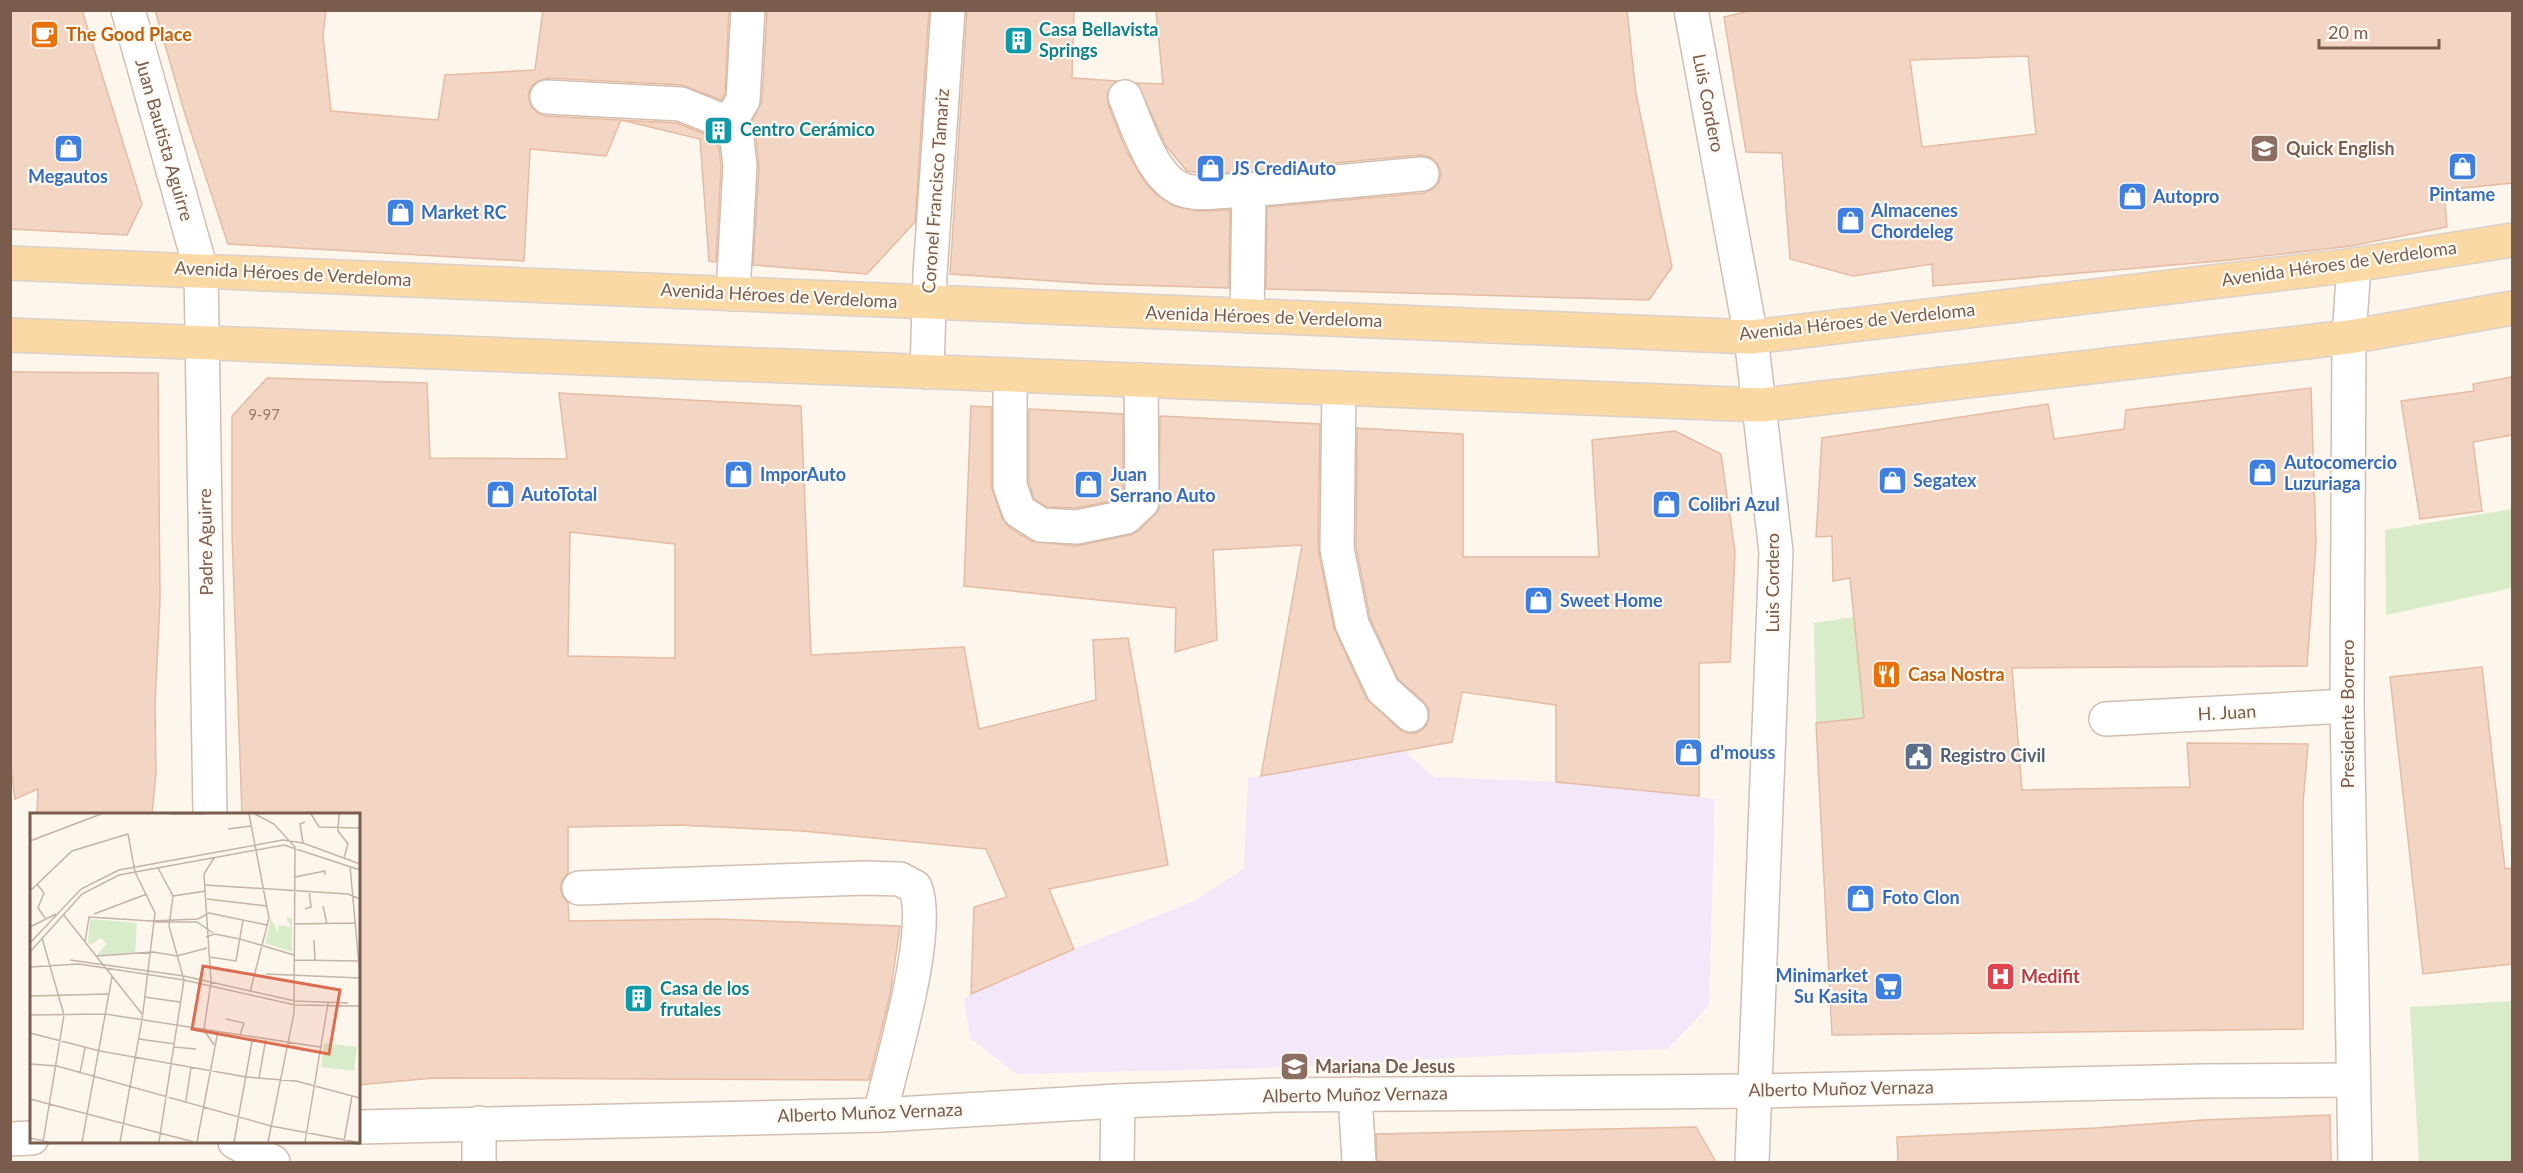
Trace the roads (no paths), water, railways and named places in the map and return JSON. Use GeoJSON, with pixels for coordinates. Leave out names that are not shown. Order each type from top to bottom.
{"type":"FeatureCollection","features":[{"type":"Feature","properties":{"kind":"main road","name":"Avenida Héroes de Verdeloma"},"geometry":{"type":"LineString","coordinates":[[10,263],[1751,337],[2354,265],[2512,240]]}},
{"type":"Feature","properties":{"kind":"main road"},"geometry":{"type":"LineString","coordinates":[[10,335],[1761,405],[2349,337],[2512,308]]}},
{"type":"Feature","properties":{"kind":"street","name":"Juan Bautista Aguirre"},"geometry":{"type":"LineString","coordinates":[[128,10],[201,270]]}},
{"type":"Feature","properties":{"kind":"street"},"geometry":{"type":"LineString","coordinates":[[726,129],[743,100],[748,10]]}},
{"type":"Feature","properties":{"kind":"street","name":"Coronel Francisco Tamariz"},"geometry":{"type":"LineString","coordinates":[[927,372],[928,302],[948,10]]}},
{"type":"Feature","properties":{"kind":"street","name":"Luis Cordero"},"geometry":{"type":"LineString","coordinates":[[1691,10],[1751,337],[1761,405],[1776,552],[1752,1162]]}},
{"type":"Feature","properties":{"kind":"street"},"geometry":{"type":"LineString","coordinates":[[548,97],[681,104],[718,119],[737,140],[740,166],[733,294]]}},
{"type":"Feature","properties":{"kind":"street"},"geometry":{"type":"LineString","coordinates":[[1125,97],[1148,152],[1167,183],[1191,192],[1249,190],[1422,174]]}},
{"type":"Feature","properties":{"kind":"street"},"geometry":{"type":"LineString","coordinates":[[1247,316],[1249,190]]}},
{"type":"Feature","properties":{"kind":"street","name":"Presidente Borrero"},"geometry":{"type":"LineString","coordinates":[[2354,265],[2349,337],[2347,706],[2355,1162]]}},
{"type":"Feature","properties":{"kind":"street","name":"Padre Aguirre"},"geometry":{"type":"LineString","coordinates":[[201,270],[210,813]]}},
{"type":"Feature","properties":{"kind":"street"},"geometry":{"type":"LineString","coordinates":[[1010,375],[1010,486],[1019,511],[1041,525],[1077,527],[1126,517],[1142,502],[1141,381]]}},
{"type":"Feature","properties":{"kind":"street"},"geometry":{"type":"LineString","coordinates":[[1339,388],[1337,549],[1352,624],[1383,690],[1411,715]]}},
{"type":"Feature","properties":{"kind":"street","name":"H. Juan"},"geometry":{"type":"LineString","coordinates":[[2106,719],[2347,706]]}},
{"type":"Feature","properties":{"kind":"street"},"geometry":{"type":"LineString","coordinates":[[579,888],[865,878],[900,879],[915,887],[921,907],[919,942],[879,1115]]}},
{"type":"Feature","properties":{"kind":"street","name":"Alberto Muñoz Vernaza"},"geometry":{"type":"LineString","coordinates":[[360,1127],[879,1115],[1118,1101],[1355,1094],[1756,1091],[2353,1080]]}},
{"type":"Feature","properties":{"kind":"street"},"geometry":{"type":"LineString","coordinates":[[1355,1094],[1359,1162]]}},
{"type":"Feature","properties":{"kind":"street"},"geometry":{"type":"LineString","coordinates":[[1118,1101],[1118,1162]]}},
{"type":"Feature","properties":{"kind":"street"},"geometry":{"type":"LineString","coordinates":[[478,1162],[479,1123]]}},
{"type":"Feature","properties":{"kind":"street"},"geometry":{"type":"LineString","coordinates":[[10,1139],[30,1138]]}},
{"type":"Feature","properties":{"kind":"street"},"geometry":{"type":"LineString","coordinates":[[237,1143],[273,1162]]}},
{"type":"Feature","properties":{"kind":"place","name":"The Good Place"},"geometry":{"type":"Point","coordinates":[45,35]}},
{"type":"Feature","properties":{"kind":"place","name":"Casa Bellavista Springs"},"geometry":{"type":"Point","coordinates":[1018,40]}},
{"type":"Feature","properties":{"kind":"place","name":"Centro Cerámico"},"geometry":{"type":"Point","coordinates":[719,130]}},
{"type":"Feature","properties":{"kind":"place","name":"Megautos"},"geometry":{"type":"Point","coordinates":[68,148]}},
{"type":"Feature","properties":{"kind":"place","name":"Quick English"},"geometry":{"type":"Point","coordinates":[2265,149]}},
{"type":"Feature","properties":{"kind":"place","name":"Pintame"},"geometry":{"type":"Point","coordinates":[2462,166]}},
{"type":"Feature","properties":{"kind":"place","name":"JS CrediAuto"},"geometry":{"type":"Point","coordinates":[1211,169]}},
{"type":"Feature","properties":{"kind":"place","name":"Autopro"},"geometry":{"type":"Point","coordinates":[2132,197]}},
{"type":"Feature","properties":{"kind":"place","name":"Market RC"},"geometry":{"type":"Point","coordinates":[400,213]}},
{"type":"Feature","properties":{"kind":"place","name":"Almacenes Chordeleg"},"geometry":{"type":"Point","coordinates":[1850,221]}},
{"type":"Feature","properties":{"kind":"place","name":"Autocomercio Luzuriaga"},"geometry":{"type":"Point","coordinates":[2263,473]}},
{"type":"Feature","properties":{"kind":"place","name":"ImporAuto"},"geometry":{"type":"Point","coordinates":[739,475]}},
{"type":"Feature","properties":{"kind":"place","name":"Segatex"},"geometry":{"type":"Point","coordinates":[1892,481]}},
{"type":"Feature","properties":{"kind":"place","name":"Juan Serrano Auto"},"geometry":{"type":"Point","coordinates":[1089,485]}},
{"type":"Feature","properties":{"kind":"place","name":"AutoTotal"},"geometry":{"type":"Point","coordinates":[500,495]}},
{"type":"Feature","properties":{"kind":"place","name":"Colibri Azul"},"geometry":{"type":"Point","coordinates":[1667,505]}},
{"type":"Feature","properties":{"kind":"place","name":"Sweet Home"},"geometry":{"type":"Point","coordinates":[1539,601]}},
{"type":"Feature","properties":{"kind":"place","name":"Casa Nostra"},"geometry":{"type":"Point","coordinates":[1887,675]}},
{"type":"Feature","properties":{"kind":"place","name":"d'mouss"},"geometry":{"type":"Point","coordinates":[1689,753]}},
{"type":"Feature","properties":{"kind":"place","name":"Registro Civil"},"geometry":{"type":"Point","coordinates":[1919,756]}},
{"type":"Feature","properties":{"kind":"place","name":"Foto Clon"},"geometry":{"type":"Point","coordinates":[1861,898]}},
{"type":"Feature","properties":{"kind":"place","name":"Medifit"},"geometry":{"type":"Point","coordinates":[2000,977]}},
{"type":"Feature","properties":{"kind":"place","name":"Minimarket Su Kasita"},"geometry":{"type":"Point","coordinates":[1889,986]}},
{"type":"Feature","properties":{"kind":"place","name":"Casa de los frutales"},"geometry":{"type":"Point","coordinates":[639,999]}},
{"type":"Feature","properties":{"kind":"place","name":"Mariana De Jesus"},"geometry":{"type":"Point","coordinates":[1294,1067]}}]}
